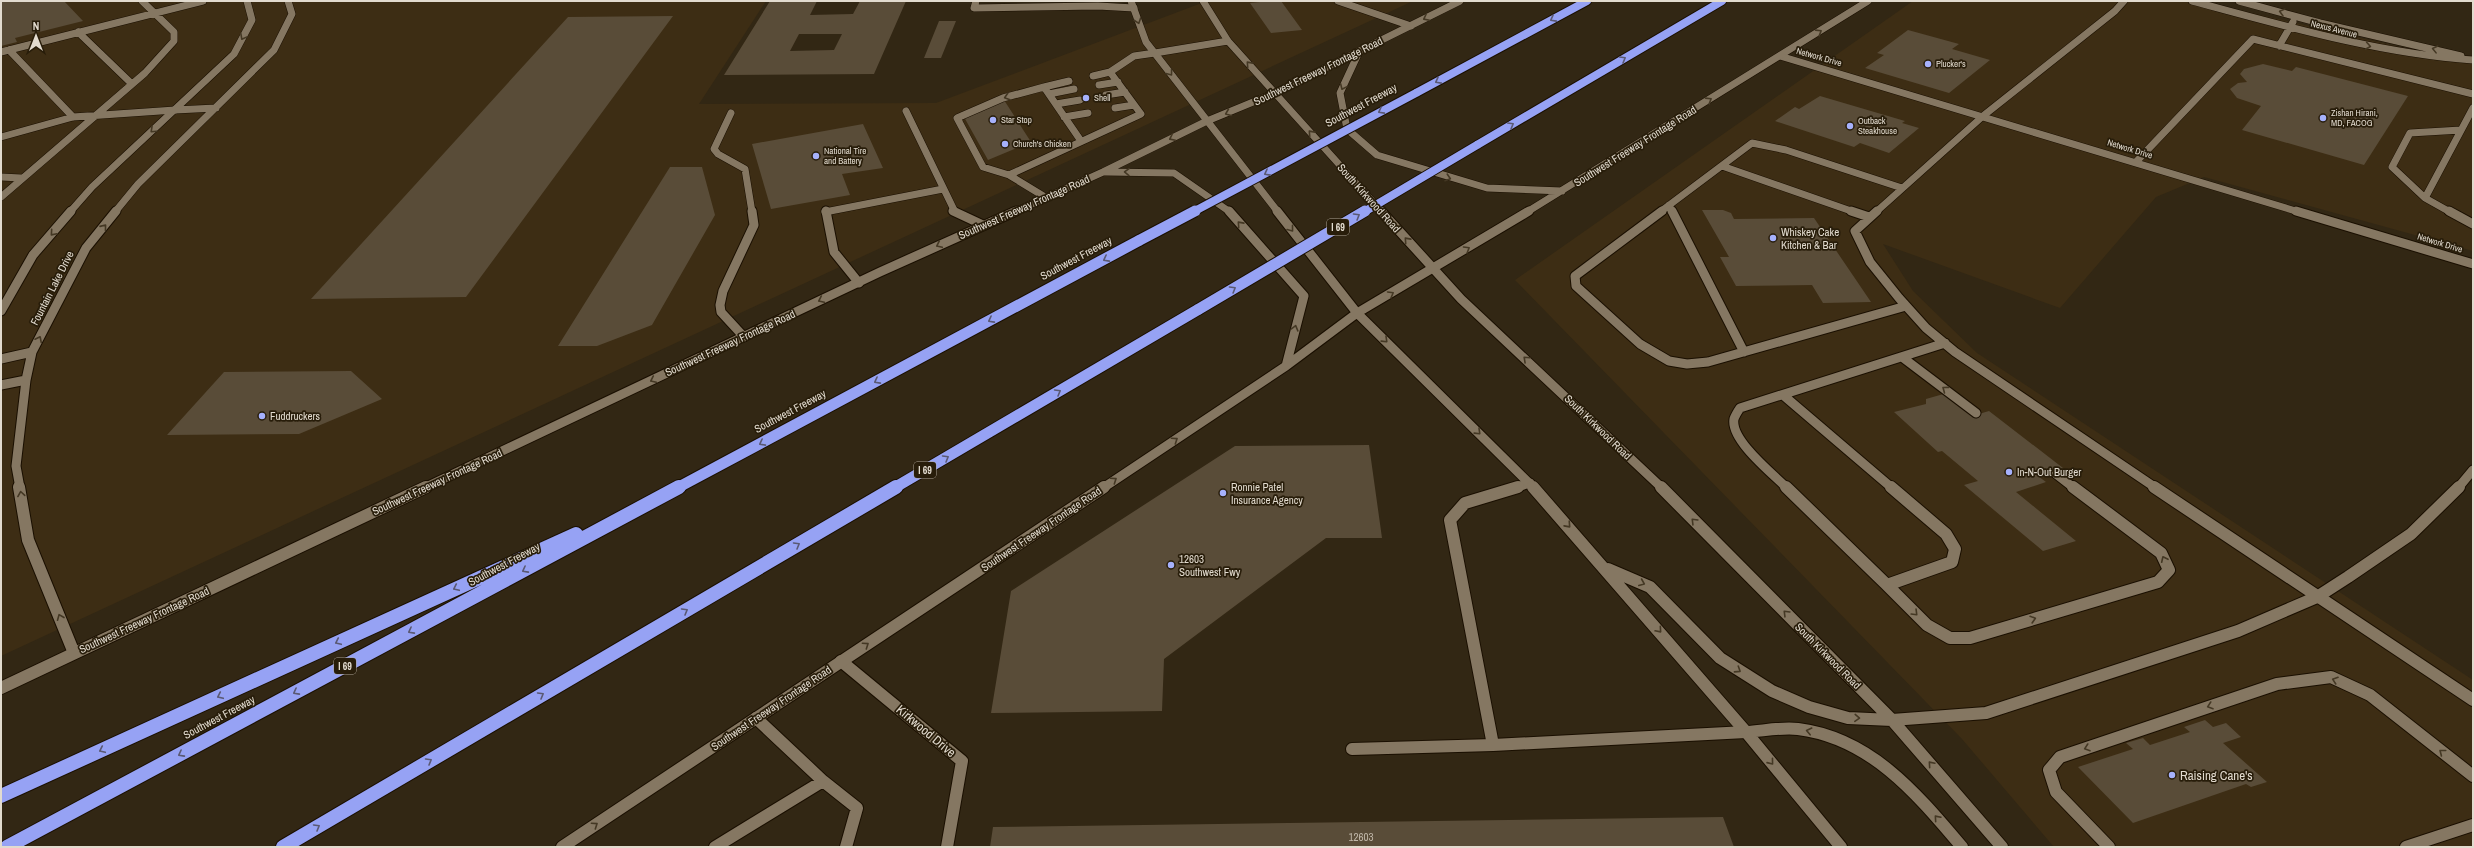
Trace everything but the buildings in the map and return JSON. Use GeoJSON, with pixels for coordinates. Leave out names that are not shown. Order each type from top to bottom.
{"type":"FeatureCollection","features":[{"type":"Feature","properties":{"kind":"highway","name":"Southwest Freeway"},"geometry":{"type":"LineString","coordinates":[[7,847],[1587,1]]}},
{"type":"Feature","properties":{"kind":"highway","name":"I 69"},"geometry":{"type":"LineString","coordinates":[[283,847],[1722,1]]}},
{"type":"Feature","properties":{"kind":"highway"},"geometry":{"type":"LineString","coordinates":[[1,796],[683,485]]}},
{"type":"Feature","properties":{"kind":"main road"},"geometry":{"type":"LineString","coordinates":[[1,197],[21,178],[132,84],[163,55],[174,41],[174,32],[142,1]]}},
{"type":"Feature","properties":{"kind":"main road"},"geometry":{"type":"LineString","coordinates":[[1,52],[203,1]]}},
{"type":"Feature","properties":{"kind":"main road"},"geometry":{"type":"LineString","coordinates":[[1,311],[33,255],[87,193],[234,54],[252,20],[247,1]]}},
{"type":"Feature","properties":{"kind":"main road","name":"Fountain Lake Drive"},"geometry":{"type":"LineString","coordinates":[[74,653],[28,540],[16,466],[26,380],[32,352],[86,248],[138,184],[274,50],[292,14],[288,1]]}},
{"type":"Feature","properties":{"kind":"main road"},"geometry":{"type":"LineString","coordinates":[[976,1],[974,8],[1098,4],[1132,5],[1144,36],[1155,53],[1357,313],[1530,483],[1606,568],[1746,732],[1841,847]]}},
{"type":"Feature","properties":{"kind":"main road","name":"South Kirkwood Road"},"geometry":{"type":"LineString","coordinates":[[1203,1],[1228,41],[1461,299],[1663,489],[1892,720],[2002,847]]}},
{"type":"Feature","properties":{"kind":"main road"},"geometry":{"type":"LineString","coordinates":[[1338,1],[1411,26]]}},
{"type":"Feature","properties":{"kind":"main road","name":"Southwest Freeway Frontage Road"},"geometry":{"type":"LineString","coordinates":[[1,688],[982,225],[1103,172],[1207,121],[1275,93],[1460,1]]}},
{"type":"Feature","properties":{"kind":"main road","name":"Southwest Freeway Frontage Road"},"geometry":{"type":"LineString","coordinates":[[562,847],[1286,366],[1357,313],[1562,191],[1868,1]]}},
{"type":"Feature","properties":{"kind":"main road"},"geometry":{"type":"LineString","coordinates":[[2124,1],[2114,11],[1984,116],[1855,231],[1870,262],[1906,306],[1945,343],[2316,597],[2473,700]]}},
{"type":"Feature","properties":{"kind":"main road","name":"Nexus Avenue"},"geometry":{"type":"LineString","coordinates":[[2192,1],[2372,47],[2437,59],[2473,60]]}},
{"type":"Feature","properties":{"kind":"main road","name":"Nexus Avenue"},"geometry":{"type":"LineString","coordinates":[[2239,1],[2473,60]]}},
{"type":"Feature","properties":{"kind":"main road"},"geometry":{"type":"LineString","coordinates":[[2279,46],[2289,26],[2298,17]]}},
{"type":"Feature","properties":{"kind":"main road"},"geometry":{"type":"LineString","coordinates":[[78,32],[132,84]]}},
{"type":"Feature","properties":{"kind":"main road"},"geometry":{"type":"LineString","coordinates":[[2136,162],[2253,39],[2473,94]]}},
{"type":"Feature","properties":{"kind":"main road"},"geometry":{"type":"LineString","coordinates":[[1093,76],[1110,72],[1134,56],[1228,41]]}},
{"type":"Feature","properties":{"kind":"main road"},"geometry":{"type":"LineString","coordinates":[[9,50],[73,117]]}},
{"type":"Feature","properties":{"kind":"main road"},"geometry":{"type":"LineString","coordinates":[[1359,52],[1340,93],[1347,129],[1377,155],[1487,188],[1562,191]]}},
{"type":"Feature","properties":{"kind":"main road","name":"Network Drive"},"geometry":{"type":"LineString","coordinates":[[1780,56],[2473,264]]}},
{"type":"Feature","properties":{"kind":"main road"},"geometry":{"type":"LineString","coordinates":[[1009,175],[1141,114],[1110,72]]}},
{"type":"Feature","properties":{"kind":"main road"},"geometry":{"type":"LineString","coordinates":[[1046,90],[1069,81]]}},
{"type":"Feature","properties":{"kind":"main road"},"geometry":{"type":"LineString","coordinates":[[1099,85],[1118,82]]}},
{"type":"Feature","properties":{"kind":"main road"},"geometry":{"type":"LineString","coordinates":[[1046,90],[1081,141]]}},
{"type":"Feature","properties":{"kind":"main road"},"geometry":{"type":"LineString","coordinates":[[1045,197],[1009,175],[983,167],[957,118],[1003,98],[1046,90],[1074,90]]}},
{"type":"Feature","properties":{"kind":"main road"},"geometry":{"type":"LineString","coordinates":[[1106,95],[1125,92]]}},
{"type":"Feature","properties":{"kind":"main road"},"geometry":{"type":"LineString","coordinates":[[1056,104],[1080,100]]}},
{"type":"Feature","properties":{"kind":"main road"},"geometry":{"type":"LineString","coordinates":[[1115,108],[1134,105]]}},
{"type":"Feature","properties":{"kind":"main road"},"geometry":{"type":"LineString","coordinates":[[1,137],[73,117],[98,114],[216,108]]}},
{"type":"Feature","properties":{"kind":"main road"},"geometry":{"type":"LineString","coordinates":[[2425,198],[2473,108]]}},
{"type":"Feature","properties":{"kind":"main road"},"geometry":{"type":"LineString","coordinates":[[906,111],[954,211],[982,225]]}},
{"type":"Feature","properties":{"kind":"main road"},"geometry":{"type":"LineString","coordinates":[[731,113],[714,149],[718,154],[743,166],[745,169],[754,224],[723,291],[720,305],[721,312],[744,337]]}},
{"type":"Feature","properties":{"kind":"main road"},"geometry":{"type":"LineString","coordinates":[[1064,117],[1088,113]]}},
{"type":"Feature","properties":{"kind":"main road"},"geometry":{"type":"LineString","coordinates":[[2462,130],[2410,133],[2392,167],[2425,198],[2473,224]]}},
{"type":"Feature","properties":{"kind":"main road"},"geometry":{"type":"LineString","coordinates":[[1902,188],[1763,144],[1752,143],[1575,276],[1576,286],[1626,333],[1662,359],[1684,364],[1708,362],[1906,306]]}},
{"type":"Feature","properties":{"kind":"main road"},"geometry":{"type":"LineString","coordinates":[[1722,166],[1869,217]]}},
{"type":"Feature","properties":{"kind":"main road"},"geometry":{"type":"LineString","coordinates":[[1103,172],[1174,173],[1228,211],[1304,296],[1286,366]]}},
{"type":"Feature","properties":{"kind":"main road"},"geometry":{"type":"LineString","coordinates":[[1,177],[21,178]]}},
{"type":"Feature","properties":{"kind":"main road"},"geometry":{"type":"LineString","coordinates":[[859,283],[834,252],[825,211],[943,189]]}},
{"type":"Feature","properties":{"kind":"main road"},"geometry":{"type":"LineString","coordinates":[[1669,206],[1744,352]]}},
{"type":"Feature","properties":{"kind":"main road"},"geometry":{"type":"LineString","coordinates":[[1945,343],[1740,408],[1734,420],[1737,435],[1748,450],[1927,625],[1950,638],[1970,638],[2158,582],[2169,570],[2161,553],[2056,474]]}},
{"type":"Feature","properties":{"kind":"main road"},"geometry":{"type":"LineString","coordinates":[[1,359],[32,352]]}},
{"type":"Feature","properties":{"kind":"main road"},"geometry":{"type":"LineString","coordinates":[[1902,357],[1976,413]]}},
{"type":"Feature","properties":{"kind":"main road"},"geometry":{"type":"LineString","coordinates":[[1,386],[26,380]]}},
{"type":"Feature","properties":{"kind":"main road"},"geometry":{"type":"LineString","coordinates":[[1783,395],[1926,515],[1946,534],[1955,549],[1952,562],[1887,585]]}},
{"type":"Feature","properties":{"kind":"main road"},"geometry":{"type":"LineString","coordinates":[[1606,568],[1650,587],[1720,658],[1772,691],[1809,707],[1848,718],[1892,720],[1986,713],[2238,631],[2316,597],[2410,534],[2470,476],[2473,470]]}},
{"type":"Feature","properties":{"kind":"main road"},"geometry":{"type":"LineString","coordinates":[[1494,745],[1450,520],[1465,503],[1530,483]]}},
{"type":"Feature","properties":{"kind":"main road","name":"Kirkwood Drive"},"geometry":{"type":"LineString","coordinates":[[841,661],[962,761],[947,847]]}},
{"type":"Feature","properties":{"kind":"main road"},"geometry":{"type":"LineString","coordinates":[[2109,847],[2056,792],[2049,770],[2060,757],[2277,684],[2332,677],[2370,695],[2473,776]]}},
{"type":"Feature","properties":{"kind":"main road"},"geometry":{"type":"LineString","coordinates":[[756,718],[823,781],[856,808],[846,847]]}},
{"type":"Feature","properties":{"kind":"main road"},"geometry":{"type":"LineString","coordinates":[[1352,749],[1494,745],[1798,728],[1846,742],[1879,759],[1908,784],[1962,847]]}},
{"type":"Feature","properties":{"kind":"main road"},"geometry":{"type":"LineString","coordinates":[[715,847],[823,781]]}},
{"type":"Feature","properties":{"kind":"main road"},"geometry":{"type":"LineString","coordinates":[[2406,847],[2473,825]]}},
{"type":"Feature","properties":{"kind":"shaded area"},"geometry":{"type":"Polygon","coordinates":[[[1,1],[766,1],[699,104],[936,103],[1207,1],[1413,1],[1,656],[1,1]]]}},
{"type":"Feature","properties":{"kind":"shaded area"},"geometry":{"type":"Polygon","coordinates":[[[1913,1],[2200,1],[2473,64],[2473,251],[2204,177],[2156,197],[2060,308],[1883,244],[1913,291],[1977,353],[2473,680],[2473,847],[2054,847],[1962,739],[1515,280],[1913,1]]]}},
{"type":"Feature","properties":{"kind":"place","name":"Plucker's"},"geometry":{"type":"Point","coordinates":[1928,64]}},
{"type":"Feature","properties":{"kind":"place","name":"Shell"},"geometry":{"type":"Point","coordinates":[1086,98]}},
{"type":"Feature","properties":{"kind":"place","name":"Zishan Hirani, MD, FACOG"},"geometry":{"type":"Point","coordinates":[2323,118]}},
{"type":"Feature","properties":{"kind":"place","name":"Star Stop"},"geometry":{"type":"Point","coordinates":[993,120]}},
{"type":"Feature","properties":{"kind":"place","name":"Outback Steakhouse"},"geometry":{"type":"Point","coordinates":[1850,126]}},
{"type":"Feature","properties":{"kind":"place","name":"Church's Chicken"},"geometry":{"type":"Point","coordinates":[1005,144]}},
{"type":"Feature","properties":{"kind":"place","name":"National Tire and Battery"},"geometry":{"type":"Point","coordinates":[816,156]}},
{"type":"Feature","properties":{"kind":"place","name":"Whiskey Cake Kitchen & Bar"},"geometry":{"type":"Point","coordinates":[1773,238]}},
{"type":"Feature","properties":{"kind":"place","name":"Fuddruckers"},"geometry":{"type":"Point","coordinates":[262,416]}},
{"type":"Feature","properties":{"kind":"place","name":"In-N-Out Burger"},"geometry":{"type":"Point","coordinates":[2009,472]}},
{"type":"Feature","properties":{"kind":"place","name":"Ronnie Patel Insurance Agency"},"geometry":{"type":"Point","coordinates":[1223,493]}},
{"type":"Feature","properties":{"kind":"place","name":"12603 Southwest Fwy"},"geometry":{"type":"Point","coordinates":[1171,565]}},
{"type":"Feature","properties":{"kind":"place","name":"Raising Cane's"},"geometry":{"type":"Point","coordinates":[2172,775]}}]}
